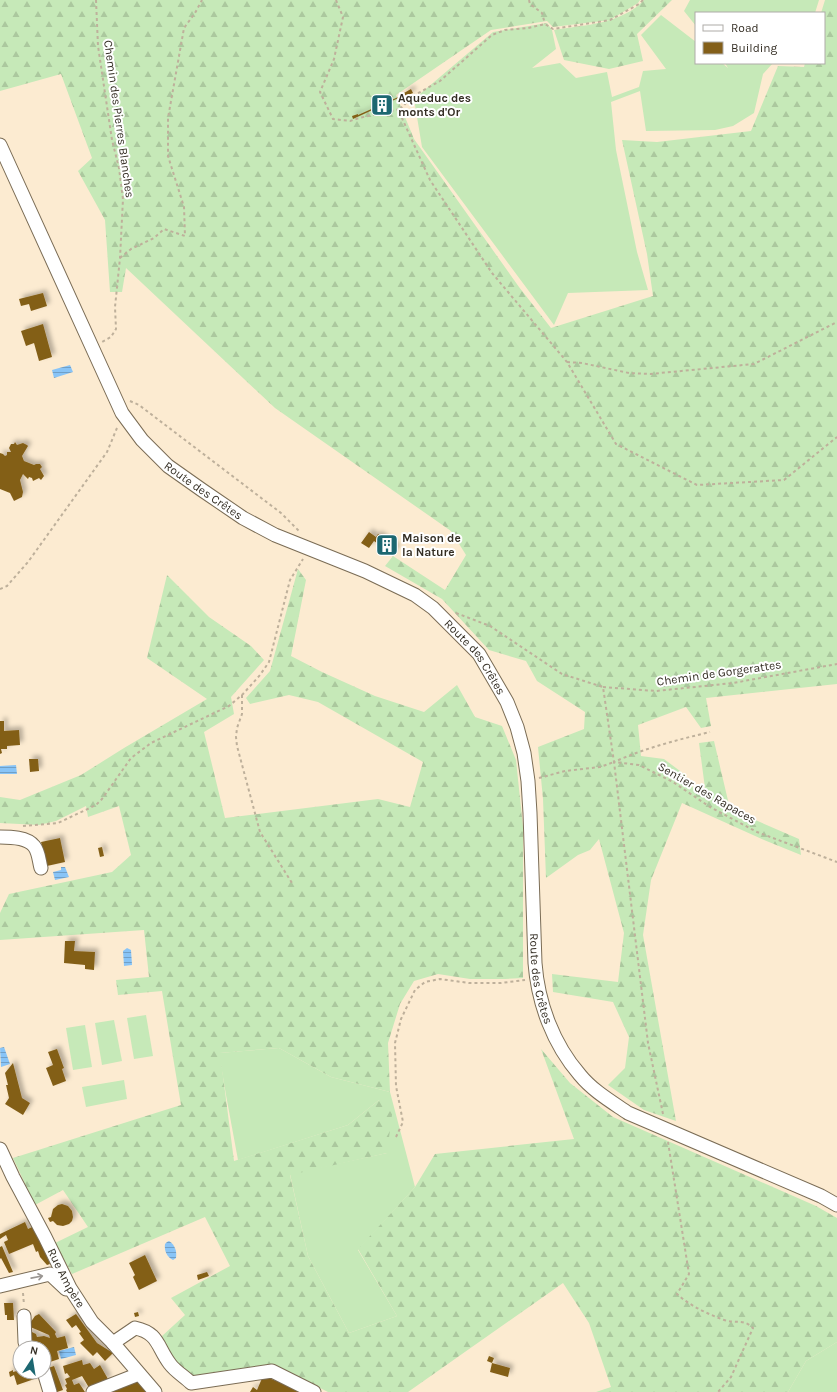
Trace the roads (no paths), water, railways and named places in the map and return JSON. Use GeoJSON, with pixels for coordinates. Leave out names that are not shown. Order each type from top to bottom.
{"type":"FeatureCollection","features":[{"type":"Feature","properties":{"kind":"street","name":"Route des Crêtes"},"geometry":{"type":"LineString","coordinates":[[0,145],[122,413],[142,440],[168,466],[243,518],[275,535],[365,571],[415,595],[433,608],[479,654],[508,702],[519,733],[524,753],[528,781],[536,980],[540,999],[548,1022],[560,1046],[580,1076],[602,1095],[628,1113],[821,1196],[837,1205]]}},
{"type":"Feature","properties":{"kind":"street"},"geometry":{"type":"LineString","coordinates":[[0,837],[17,838],[29,842],[37,851],[41,868]]}},
{"type":"Feature","properties":{"kind":"street","name":"Rue Ampère"},"geometry":{"type":"LineString","coordinates":[[0,1149],[70,1288],[92,1322],[113,1343],[156,1392]]}},
{"type":"Feature","properties":{"kind":"street"},"geometry":{"type":"LineString","coordinates":[[0,1286],[50,1274],[66,1289],[70,1288]]}},
{"type":"Feature","properties":{"kind":"street"},"geometry":{"type":"LineString","coordinates":[[24,1316],[25,1340]]}},
{"type":"Feature","properties":{"kind":"street"},"geometry":{"type":"LineString","coordinates":[[113,1343],[135,1328],[146,1330],[155,1338],[170,1366],[204,1392]]}},
{"type":"Feature","properties":{"kind":"street"},"geometry":{"type":"LineString","coordinates":[[192,1383],[272,1371],[314,1392]]}},
{"type":"Feature","properties":{"kind":"street"},"geometry":{"type":"LineString","coordinates":[[94,1392],[139,1374]]}},
{"type":"Feature","properties":{"kind":"street"},"geometry":{"type":"LineString","coordinates":[[46,1380],[50,1392]]}},
{"type":"Feature","properties":{"kind":"water"},"geometry":{"type":"Polygon","coordinates":[[[70,365],[73,372],[54,378],[52,370],[70,365]]]}},
{"type":"Feature","properties":{"kind":"water"},"geometry":{"type":"Polygon","coordinates":[[[16,765],[17,774],[0,774],[0,766],[16,765]]]}},
{"type":"Feature","properties":{"kind":"water"},"geometry":{"type":"Polygon","coordinates":[[[61,867],[65,867],[69,877],[55,880],[53,872],[61,870],[61,867]]]}},
{"type":"Feature","properties":{"kind":"water"},"geometry":{"type":"Polygon","coordinates":[[[127,948],[131,950],[132,965],[124,966],[123,951],[127,948]]]}},
{"type":"Feature","properties":{"kind":"water"},"geometry":{"type":"Polygon","coordinates":[[[4,1047],[10,1064],[1,1067],[0,1048],[4,1047]]]}},
{"type":"Feature","properties":{"kind":"water"},"geometry":{"type":"Polygon","coordinates":[[[169,1241],[173,1244],[176,1251],[176,1258],[173,1260],[165,1249],[165,1244],[169,1241]]]}},
{"type":"Feature","properties":{"kind":"water"},"geometry":{"type":"Polygon","coordinates":[[[74,1347],[76,1355],[61,1359],[59,1351],[74,1347]]]}},
{"type":"Feature","properties":{"kind":"place","name":"Aqueduc des monts d'Or"},"geometry":{"type":"Point","coordinates":[382,105]}},
{"type":"Feature","properties":{"kind":"place","name":"Maison de la Nature"},"geometry":{"type":"Point","coordinates":[387,545]}}]}
